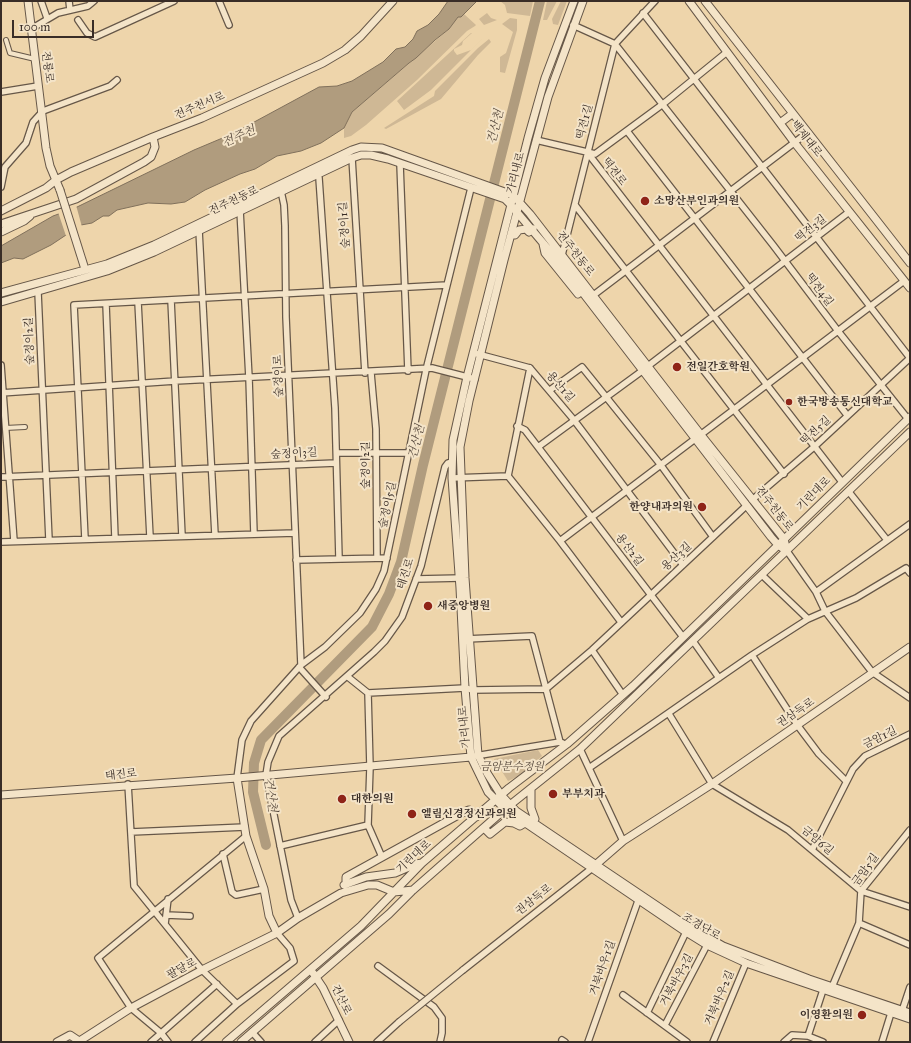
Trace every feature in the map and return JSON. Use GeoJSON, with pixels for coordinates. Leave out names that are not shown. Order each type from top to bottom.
{"type":"FeatureCollection","features":[{"type":"Feature","properties":{"kind":"street","name":"전룡로"},"geometry":{"type":"LineString","coordinates":[[28,1],[38,86],[43,111],[46,148],[86,271]]}},
{"type":"Feature","properties":{"kind":"street"},"geometry":{"type":"LineString","coordinates":[[41,1],[47,18]]}},
{"type":"Feature","properties":{"kind":"street"},"geometry":{"type":"LineString","coordinates":[[69,1],[70,10]]}},
{"type":"Feature","properties":{"kind":"street"},"geometry":{"type":"LineString","coordinates":[[31,29],[47,18],[70,10],[88,6],[94,1]]}},
{"type":"Feature","properties":{"kind":"street"},"geometry":{"type":"LineString","coordinates":[[78,20],[87,33],[95,38],[174,1]]}},
{"type":"Feature","properties":{"kind":"street"},"geometry":{"type":"LineString","coordinates":[[219,1],[230,25]]}},
{"type":"Feature","properties":{"kind":"street","name":"전주천서로"},"geometry":{"type":"LineString","coordinates":[[1,211],[46,188],[56,180],[153,137],[202,118],[323,63],[345,50],[361,36],[393,1]]}},
{"type":"Feature","properties":{"kind":"street","name":"가리내로"},"geometry":{"type":"LineString","coordinates":[[475,756],[473,690],[466,639],[456,478],[460,447],[475,379],[477,354],[509,197],[545,78],[574,1]]}},
{"type":"Feature","properties":{"kind":"street","name":"가리내로"},"geometry":{"type":"LineString","coordinates":[[456,478],[451,462],[453,440],[465,377],[477,354],[548,97],[583,1]]}},
{"type":"Feature","properties":{"kind":"street","name":"떡전1길"},"geometry":{"type":"LineString","coordinates":[[562,255],[615,44],[655,1]]}},
{"type":"Feature","properties":{"kind":"street","name":"백제대로"},"geometry":{"type":"LineString","coordinates":[[705,1],[910,263]]}},
{"type":"Feature","properties":{"kind":"street","name":"백제대로"},"geometry":{"type":"LineString","coordinates":[[692,2],[794,142],[910,288]]}},
{"type":"Feature","properties":{"kind":"street"},"geometry":{"type":"LineString","coordinates":[[643,13],[910,358]]}},
{"type":"Feature","properties":{"kind":"street"},"geometry":{"type":"LineString","coordinates":[[573,25],[615,44],[773,244],[785,262]]}},
{"type":"Feature","properties":{"kind":"street"},"geometry":{"type":"LineString","coordinates":[[6,40],[10,53],[35,59]]}},
{"type":"Feature","properties":{"kind":"street"},"geometry":{"type":"LineString","coordinates":[[536,140],[595,154],[663,104],[727,52]]}},
{"type":"Feature","properties":{"kind":"street"},"geometry":{"type":"LineString","coordinates":[[1,187],[5,167],[26,143],[33,122],[43,111],[110,86],[117,80]]}},
{"type":"Feature","properties":{"kind":"street"},"geometry":{"type":"LineString","coordinates":[[1,92],[38,86]]}},
{"type":"Feature","properties":{"kind":"street"},"geometry":{"type":"LineString","coordinates":[[780,123],[792,114]]}},
{"type":"Feature","properties":{"kind":"street"},"geometry":{"type":"LineString","coordinates":[[627,131],[847,415]]}},
{"type":"Feature","properties":{"kind":"street"},"geometry":{"type":"LineString","coordinates":[[590,297],[626,271],[729,190],[807,133]]}},
{"type":"Feature","properties":{"kind":"street"},"geometry":{"type":"LineString","coordinates":[[1,224],[76,199],[144,162],[150,157],[155,147],[153,137]]}},
{"type":"Feature","properties":{"kind":"street","name":"전주천동로"},"geometry":{"type":"LineString","coordinates":[[1,302],[38,292],[86,271],[154,245],[361,147],[382,148],[473,186]]}},
{"type":"Feature","properties":{"kind":"street","name":"떡전로"},"geometry":{"type":"LineString","coordinates":[[587,152],[714,316]]}},
{"type":"Feature","properties":{"kind":"street","name":"전주천동로"},"geometry":{"type":"LineString","coordinates":[[1,293],[86,271],[107,271],[154,252],[280,191],[361,155],[371,155],[473,186]]}},
{"type":"Feature","properties":{"kind":"street","name":"숲정이1길"},"geometry":{"type":"LineString","coordinates":[[352,158],[359,290],[363,334]]}},
{"type":"Feature","properties":{"kind":"street"},"geometry":{"type":"LineString","coordinates":[[400,164],[408,370]]}},
{"type":"Feature","properties":{"kind":"street","name":"숲정이1길"},"geometry":{"type":"LineString","coordinates":[[317,174],[319,178],[332,374]]}},
{"type":"Feature","properties":{"kind":"street"},"geometry":{"type":"LineString","coordinates":[[473,186],[509,197]]}},
{"type":"Feature","properties":{"kind":"street","name":"숲정이5길"},"geometry":{"type":"LineString","coordinates":[[240,778],[242,740],[251,721],[300,666],[325,647],[360,613],[376,590],[384,571],[447,285],[473,186]]}},
{"type":"Feature","properties":{"kind":"street","name":"숲정이로"},"geometry":{"type":"LineString","coordinates":[[280,191],[284,204],[300,666]]}},
{"type":"Feature","properties":{"kind":"street","name":"전주천동로"},"geometry":{"type":"LineString","coordinates":[[509,197],[520,202],[562,255],[590,297],[601,318],[645,369]]}},
{"type":"Feature","properties":{"kind":"street","name":"전주천동로"},"geometry":{"type":"LineString","coordinates":[[509,197],[517,211],[590,297],[698,437],[784,539],[787,552]]}},
{"type":"Feature","properties":{"kind":"street"},"geometry":{"type":"LineString","coordinates":[[575,205],[784,474]]}},
{"type":"Feature","properties":{"kind":"street"},"geometry":{"type":"LineString","coordinates":[[240,210],[244,296],[247,325],[254,534]]}},
{"type":"Feature","properties":{"kind":"street","name":"떡전3길"},"geometry":{"type":"LineString","coordinates":[[645,369],[849,212]]}},
{"type":"Feature","properties":{"kind":"street"},"geometry":{"type":"LineString","coordinates":[[1,232],[24,221],[33,214]]}},
{"type":"Feature","properties":{"kind":"street"},"geometry":{"type":"LineString","coordinates":[[511,234],[515,235],[519,230],[526,229],[529,232],[533,229]]}},
{"type":"Feature","properties":{"kind":"street"},"geometry":{"type":"LineString","coordinates":[[199,230],[215,535]]}},
{"type":"Feature","properties":{"kind":"street"},"geometry":{"type":"LineString","coordinates":[[543,242],[545,253],[598,320],[601,318]]}},
{"type":"Feature","properties":{"kind":"street","name":"떡전4길"},"geometry":{"type":"LineString","coordinates":[[785,262],[880,385],[909,418]]}},
{"type":"Feature","properties":{"kind":"street"},"geometry":{"type":"LineString","coordinates":[[560,541],[660,464],[734,411],[766,384],[838,332],[869,306],[904,281]]}},
{"type":"Feature","properties":{"kind":"street"},"geometry":{"type":"LineString","coordinates":[[85,539],[74,305],[447,285]]}},
{"type":"Feature","properties":{"kind":"street","name":"숲정이2길"},"geometry":{"type":"LineString","coordinates":[[38,292],[46,475]]}},
{"type":"Feature","properties":{"kind":"street"},"geometry":{"type":"LineString","coordinates":[[171,300],[182,536]]}},
{"type":"Feature","properties":{"kind":"street"},"geometry":{"type":"LineString","coordinates":[[138,302],[141,327],[150,537]]}},
{"type":"Feature","properties":{"kind":"street"},"geometry":{"type":"LineString","coordinates":[[106,304],[115,538]]}},
{"type":"Feature","properties":{"kind":"street"},"geometry":{"type":"LineString","coordinates":[[714,316],[842,482]]}},
{"type":"Feature","properties":{"kind":"street","name":"숲정이2길"},"geometry":{"type":"LineString","coordinates":[[363,334],[376,453],[377,558]]}},
{"type":"Feature","properties":{"kind":"street"},"geometry":{"type":"LineString","coordinates":[[477,354],[530,368],[508,476],[591,580],[621,622]]}},
{"type":"Feature","properties":{"kind":"street","name":"떡전5길"},"geometry":{"type":"LineString","coordinates":[[752,500],[784,474],[910,358]]}},
{"type":"Feature","properties":{"kind":"street"},"geometry":{"type":"LineString","coordinates":[[1,366],[14,541]]}},
{"type":"Feature","properties":{"kind":"street"},"geometry":{"type":"LineString","coordinates":[[550,390],[582,367],[660,464],[713,537]]}},
{"type":"Feature","properties":{"kind":"street","name":"용산1길"},"geometry":{"type":"LineString","coordinates":[[530,368],[550,390],[627,489]]}},
{"type":"Feature","properties":{"kind":"street"},"geometry":{"type":"LineString","coordinates":[[2,393],[175,381],[429,369],[475,379]]}},
{"type":"Feature","properties":{"kind":"street","name":"용산1길"},"geometry":{"type":"LineString","coordinates":[[538,447],[645,369]]}},
{"type":"Feature","properties":{"kind":"street"},"geometry":{"type":"LineString","coordinates":[[332,374],[338,453],[336,463],[339,559]]}},
{"type":"Feature","properties":{"kind":"street","name":"기린대로"},"geometry":{"type":"LineString","coordinates":[[226,1042],[361,926],[422,863],[498,798],[567,744],[623,695],[909,418]]}},
{"type":"Feature","properties":{"kind":"street"},"geometry":{"type":"LineString","coordinates":[[517,426],[525,430],[538,447]]}},
{"type":"Feature","properties":{"kind":"street"},"geometry":{"type":"LineString","coordinates":[[5,428],[25,427]]}},
{"type":"Feature","properties":{"kind":"street","name":"기린대로"},"geometry":{"type":"LineString","coordinates":[[241,1042],[389,914],[413,890],[507,807],[531,790],[580,750],[910,432]]}},
{"type":"Feature","properties":{"kind":"street","name":"전주천동로"},"geometry":{"type":"LineString","coordinates":[[698,437],[746,506],[778,545],[787,552]]}},
{"type":"Feature","properties":{"kind":"street","name":"용산2길"},"geometry":{"type":"LineString","coordinates":[[538,447],[651,595]]}},
{"type":"Feature","properties":{"kind":"street"},"geometry":{"type":"LineString","coordinates":[[338,453],[409,453]]}},
{"type":"Feature","properties":{"kind":"street","name":"태진로"},"geometry":{"type":"LineString","coordinates":[[280,846],[263,775],[272,750],[279,736],[324,695],[348,677],[382,645],[394,629],[407,605],[421,566],[445,467],[451,462]]}},
{"type":"Feature","properties":{"kind":"street","name":"숲정이3길"},"geometry":{"type":"LineString","coordinates":[[1,477],[336,463]]}},
{"type":"Feature","properties":{"kind":"street"},"geometry":{"type":"LineString","coordinates":[[46,475],[49,540]]}},
{"type":"Feature","properties":{"kind":"street"},"geometry":{"type":"LineString","coordinates":[[456,478],[508,476]]}},
{"type":"Feature","properties":{"kind":"street"},"geometry":{"type":"LineString","coordinates":[[627,489],[683,565]]}},
{"type":"Feature","properties":{"kind":"street"},"geometry":{"type":"LineString","coordinates":[[849,492],[887,540]]}},
{"type":"Feature","properties":{"kind":"street","name":"용산3길"},"geometry":{"type":"LineString","coordinates":[[546,689],[592,650],[746,506]]}},
{"type":"Feature","properties":{"kind":"street"},"geometry":{"type":"LineString","coordinates":[[816,592],[910,524]]}},
{"type":"Feature","properties":{"kind":"street"},"geometry":{"type":"LineString","coordinates":[[1,542],[295,533]]}},
{"type":"Feature","properties":{"kind":"street"},"geometry":{"type":"LineString","coordinates":[[787,552],[816,592],[825,611],[872,672],[910,698]]}},
{"type":"Feature","properties":{"kind":"street"},"geometry":{"type":"LineString","coordinates":[[296,560],[387,558]]}},
{"type":"Feature","properties":{"kind":"street"},"geometry":{"type":"LineString","coordinates":[[590,768],[752,655],[808,620],[856,598],[906,568],[910,573]]}},
{"type":"Feature","properties":{"kind":"street"},"geometry":{"type":"LineString","coordinates":[[762,575],[808,620]]}},
{"type":"Feature","properties":{"kind":"street"},"geometry":{"type":"LineString","coordinates":[[416,579],[462,578]]}},
{"type":"Feature","properties":{"kind":"street"},"geometry":{"type":"LineString","coordinates":[[651,595],[683,638]]}},
{"type":"Feature","properties":{"kind":"street"},"geometry":{"type":"LineString","coordinates":[[466,639],[532,636],[560,742]]}},
{"type":"Feature","properties":{"kind":"street","name":"가리내로"},"geometry":{"type":"LineString","coordinates":[[466,639],[465,688],[475,756],[488,792],[498,798],[507,807]]}},
{"type":"Feature","properties":{"kind":"street"},"geometry":{"type":"LineString","coordinates":[[693,641],[719,678]]}},
{"type":"Feature","properties":{"kind":"street","name":"권삼득로"},"geometry":{"type":"LineString","coordinates":[[377,1042],[399,1022],[593,867],[623,841],[712,784],[798,726],[872,672],[910,647]]}},
{"type":"Feature","properties":{"kind":"street"},"geometry":{"type":"LineString","coordinates":[[592,650],[623,695]]}},
{"type":"Feature","properties":{"kind":"street"},"geometry":{"type":"LineString","coordinates":[[752,655],[798,726],[819,754],[846,781]]}},
{"type":"Feature","properties":{"kind":"street"},"geometry":{"type":"LineString","coordinates":[[300,666],[304,673],[324,695]]}},
{"type":"Feature","properties":{"kind":"street"},"geometry":{"type":"LineString","coordinates":[[348,677],[368,693],[465,688],[473,690],[546,689]]}},
{"type":"Feature","properties":{"kind":"street"},"geometry":{"type":"LineString","coordinates":[[368,693],[370,767],[370,803],[368,825],[382,857]]}},
{"type":"Feature","properties":{"kind":"street"},"geometry":{"type":"LineString","coordinates":[[669,714],[712,784]]}},
{"type":"Feature","properties":{"kind":"street","name":"금암1길"},"geometry":{"type":"LineString","coordinates":[[812,850],[853,769],[865,756],[910,734]]}},
{"type":"Feature","properties":{"kind":"street"},"geometry":{"type":"LineString","coordinates":[[263,775],[370,767],[475,756],[560,742],[567,744]]}},
{"type":"Feature","properties":{"kind":"street"},"geometry":{"type":"LineString","coordinates":[[580,750],[590,768],[623,841]]}},
{"type":"Feature","properties":{"kind":"street","name":"태진로"},"geometry":{"type":"LineString","coordinates":[[1,795],[89,789],[128,784],[240,778],[263,775]]}},
{"type":"Feature","properties":{"kind":"street"},"geometry":{"type":"LineString","coordinates":[[195,1042],[236,1004],[294,961],[290,948],[277,934],[270,916],[264,889],[246,836],[240,778]]}},
{"type":"Feature","properties":{"kind":"street"},"geometry":{"type":"LineString","coordinates":[[128,784],[134,886],[202,970],[236,1004]]}},
{"type":"Feature","properties":{"kind":"street","name":"금암6길"},"geometry":{"type":"LineString","coordinates":[[712,784],[788,830],[861,891],[910,907]]}},
{"type":"Feature","properties":{"kind":"street"},"geometry":{"type":"LineString","coordinates":[[531,790],[531,808],[535,820],[533,822]]}},
{"type":"Feature","properties":{"kind":"street","name":"조경단로"},"geometry":{"type":"LineString","coordinates":[[507,807],[533,822],[638,901],[707,944],[746,963],[910,1019]]}},
{"type":"Feature","properties":{"kind":"street","name":"조경단로"},"geometry":{"type":"LineString","coordinates":[[507,807],[525,823],[593,867],[681,922],[723,946],[832,987],[910,1013]]}},
{"type":"Feature","properties":{"kind":"street"},"geometry":{"type":"LineString","coordinates":[[346,884],[346,877],[462,813],[469,810],[476,817]]}},
{"type":"Feature","properties":{"kind":"street"},"geometry":{"type":"LineString","coordinates":[[484,828],[490,834],[505,822],[514,823],[520,826],[525,823]]}},
{"type":"Feature","properties":{"kind":"street"},"geometry":{"type":"LineString","coordinates":[[298,918],[291,900],[280,846],[368,825]]}},
{"type":"Feature","properties":{"kind":"street"},"geometry":{"type":"LineString","coordinates":[[131,832],[245,827]]}},
{"type":"Feature","properties":{"kind":"street","name":"금암5길"},"geometry":{"type":"LineString","coordinates":[[832,987],[860,922],[861,891],[910,830]]}},
{"type":"Feature","properties":{"kind":"street"},"geometry":{"type":"LineString","coordinates":[[168,1042],[161,1033],[131,1008],[98,958],[246,836]]}},
{"type":"Feature","properties":{"kind":"street"},"geometry":{"type":"LineString","coordinates":[[223,854],[232,892],[236,895],[264,889]]}},
{"type":"Feature","properties":{"kind":"street"},"geometry":{"type":"LineString","coordinates":[[341,893],[343,886],[346,884],[366,877],[395,873],[422,863]]}},
{"type":"Feature","properties":{"kind":"street","name":"팔달로"},"geometry":{"type":"LineString","coordinates":[[79,1042],[131,1008],[202,970],[277,934],[298,918],[341,893],[368,885],[376,885],[394,892],[413,890]]}},
{"type":"Feature","properties":{"kind":"street"},"geometry":{"type":"LineString","coordinates":[[165,924],[168,899]]}},
{"type":"Feature","properties":{"kind":"street","name":"거북바우1길"},"geometry":{"type":"LineString","coordinates":[[588,1042],[638,901]]}},
{"type":"Feature","properties":{"kind":"street"},"geometry":{"type":"LineString","coordinates":[[166,915],[190,916]]}},
{"type":"Feature","properties":{"kind":"street"},"geometry":{"type":"LineString","coordinates":[[860,922],[910,944]]}},
{"type":"Feature","properties":{"kind":"street","name":"거북바우3길"},"geometry":{"type":"LineString","coordinates":[[647,1013],[686,932]]}},
{"type":"Feature","properties":{"kind":"street","name":"거북바우3길"},"geometry":{"type":"LineString","coordinates":[[665,1025],[707,944]]}},
{"type":"Feature","properties":{"kind":"street","name":"거북바우2길"},"geometry":{"type":"LineString","coordinates":[[713,1042],[746,963]]}},
{"type":"Feature","properties":{"kind":"street"},"geometry":{"type":"LineString","coordinates":[[378,966],[434,1007],[442,1018],[442,1033],[440,1042]]}},
{"type":"Feature","properties":{"kind":"street","name":"건산로"},"geometry":{"type":"LineString","coordinates":[[310,970],[316,976],[349,1042]]}},
{"type":"Feature","properties":{"kind":"street"},"geometry":{"type":"LineString","coordinates":[[151,1042],[217,984]]}},
{"type":"Feature","properties":{"kind":"street"},"geometry":{"type":"LineString","coordinates":[[808,1036],[823,990],[832,987]]}},
{"type":"Feature","properties":{"kind":"street"},"geometry":{"type":"LineString","coordinates":[[902,1011],[910,987]]}},
{"type":"Feature","properties":{"kind":"street","name":"거북바우3길"},"geometry":{"type":"LineString","coordinates":[[623,996],[687,1042]]}},
{"type":"Feature","properties":{"kind":"street"},"geometry":{"type":"LineString","coordinates":[[882,1042],[891,1013]]}},
{"type":"Feature","properties":{"kind":"street"},"geometry":{"type":"LineString","coordinates":[[315,1042],[339,1020]]}},
{"type":"Feature","properties":{"kind":"street"},"geometry":{"type":"LineString","coordinates":[[252,1032],[261,1042]]}},
{"type":"Feature","properties":{"kind":"street"},"geometry":{"type":"LineString","coordinates":[[57,1042],[70,1035],[79,1042]]}},
{"type":"Feature","properties":{"kind":"street"},"geometry":{"type":"LineString","coordinates":[[784,1042],[792,1035],[808,1036],[823,1042]]}},
{"type":"Feature","properties":{"kind":"green space"},"geometry":{"type":"Polygon","coordinates":[[[500,1],[533,1],[530,16],[507,13],[505,5],[500,1]]]}},
{"type":"Feature","properties":{"kind":"green space"},"geometry":{"type":"Polygon","coordinates":[[[547,1],[557,1],[547,20],[543,20],[547,1]]]}},
{"type":"Feature","properties":{"kind":"green space"},"geometry":{"type":"Polygon","coordinates":[[[561,1],[567,1],[558,25],[553,24],[552,19],[561,1]]]}},
{"type":"Feature","properties":{"kind":"green space"},"geometry":{"type":"Polygon","coordinates":[[[487,13],[491,18],[497,20],[484,25],[479,19],[487,13]]]}},
{"type":"Feature","properties":{"kind":"green space"},"geometry":{"type":"Polygon","coordinates":[[[464,14],[476,25],[467,31],[417,80],[366,125],[351,136],[344,138],[344,128],[352,112],[449,29],[457,17],[464,14]]]}},
{"type":"Feature","properties":{"kind":"green space"},"geometry":{"type":"Polygon","coordinates":[[[510,18],[517,19],[517,30],[505,73],[500,72],[500,57],[506,53],[513,32],[502,24],[510,18]]]}},
{"type":"Feature","properties":{"kind":"green space"},"geometry":{"type":"Polygon","coordinates":[[[471,33],[463,41],[462,45],[454,49],[454,51],[457,55],[471,50],[431,90],[404,110],[397,101],[471,33]]]}},
{"type":"Feature","properties":{"kind":"green space"},"geometry":{"type":"Polygon","coordinates":[[[489,39],[491,42],[478,55],[441,99],[386,129],[384,128],[434,96],[435,91],[489,39]]]}},
{"type":"Feature","properties":{"kind":"green space","name":"금암분수정원"},"geometry":{"type":"Polygon","coordinates":[[[538,750],[542,756],[521,775],[508,781],[494,759],[538,750]]]}},
{"type":"Feature","properties":{"kind":"water","name":"전주천"},"geometry":{"type":"Polygon","coordinates":[[[448,1],[477,1],[461,17],[458,17],[449,29],[352,112],[344,128],[321,143],[301,151],[277,156],[255,169],[205,190],[185,202],[171,204],[148,203],[117,210],[109,216],[103,216],[92,223],[81,225],[51,245],[23,259],[14,258],[1,263],[1,246],[53,216],[75,208],[194,150],[232,134],[319,87],[337,86],[352,81],[383,62],[396,49],[405,47],[413,39],[417,31],[428,25],[439,14],[448,1]]]}},
{"type":"Feature","properties":{"kind":"pier"},"geometry":{"type":"Polygon","coordinates":[[[76,205],[82,227],[66,236],[58,212],[76,205]]]}},
{"type":"Feature","properties":{"kind":"waterway","name":"건산천"},"geometry":{"type":"LineString","coordinates":[[266,845],[253,792],[254,763],[261,740],[372,627],[389,594],[401,562],[423,465],[540,1]]}},
{"type":"Feature","properties":{"kind":"place","name":"소망산부인과의원"},"geometry":{"type":"Point","coordinates":[645,201]}},
{"type":"Feature","properties":{"kind":"place","name":"전일간호학원"},"geometry":{"type":"Point","coordinates":[677,367]}},
{"type":"Feature","properties":{"kind":"place","name":"한국방송통신대학교"},"geometry":{"type":"Point","coordinates":[789,402]}},
{"type":"Feature","properties":{"kind":"place","name":"한양내과의원"},"geometry":{"type":"Point","coordinates":[702,507]}},
{"type":"Feature","properties":{"kind":"place","name":"새중앙병원"},"geometry":{"type":"Point","coordinates":[428,606]}},
{"type":"Feature","properties":{"kind":"place","name":"부부치과"},"geometry":{"type":"Point","coordinates":[553,794]}},
{"type":"Feature","properties":{"kind":"place","name":"대한의원"},"geometry":{"type":"Point","coordinates":[342,799]}},
{"type":"Feature","properties":{"kind":"place","name":"엘림신경정신과의원"},"geometry":{"type":"Point","coordinates":[412,814]}},
{"type":"Feature","properties":{"kind":"place","name":"이영환의원"},"geometry":{"type":"Point","coordinates":[862,1015]}}]}
